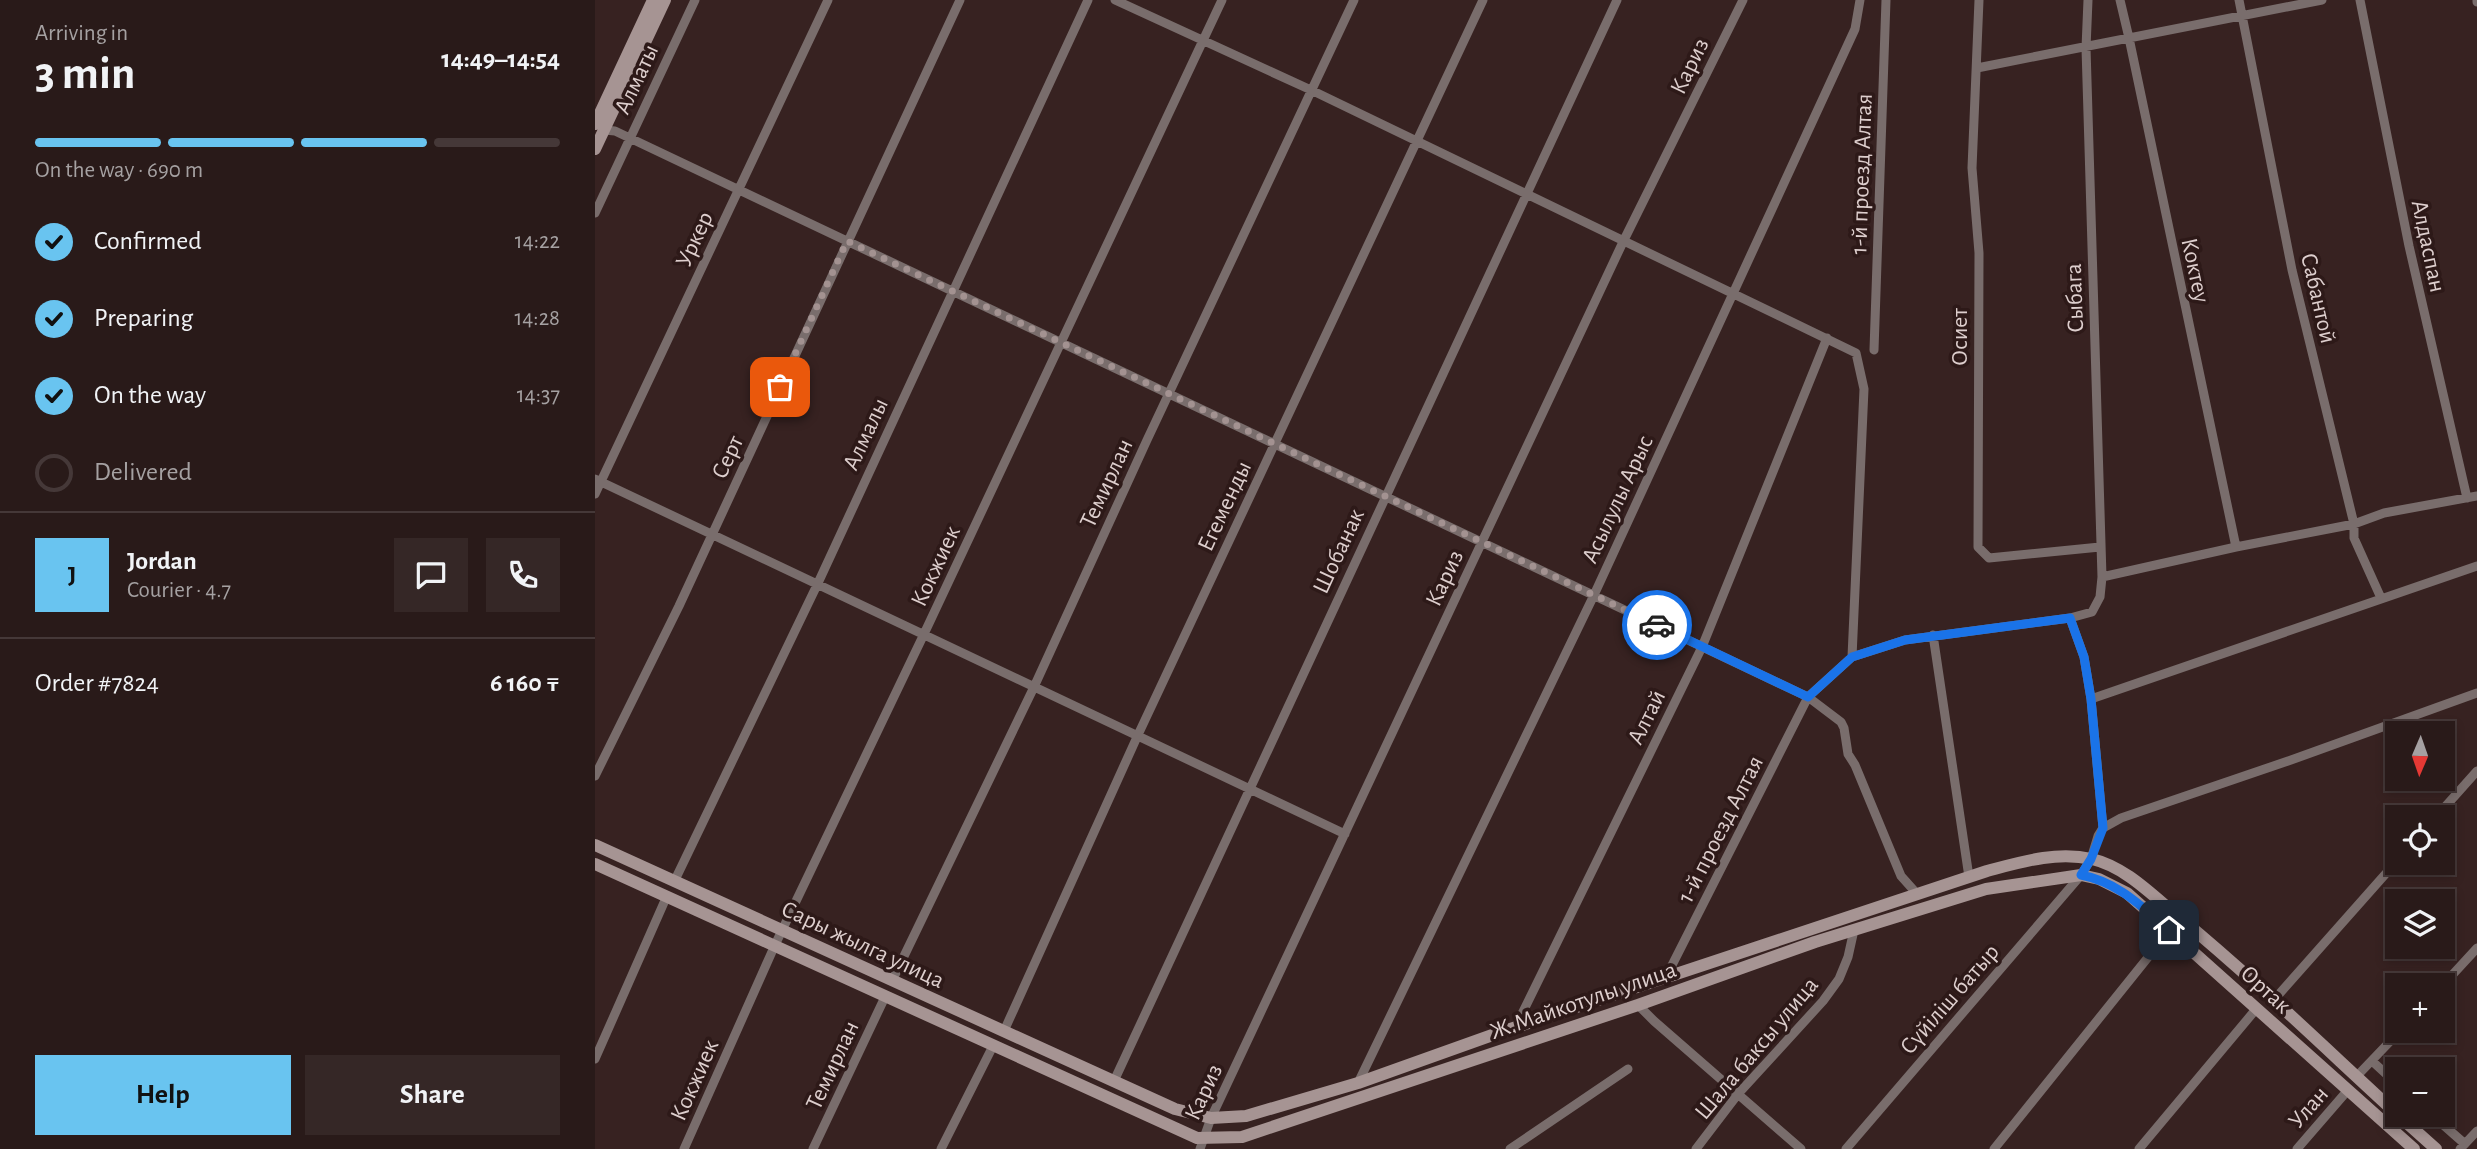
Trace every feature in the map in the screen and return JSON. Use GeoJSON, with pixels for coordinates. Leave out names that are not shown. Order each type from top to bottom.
{"type":"FeatureCollection","features":[{"type":"Feature","properties":{"kind":"street"},"geometry":{"type":"LineString","coordinates":[[595,149],[599,127],[653,0]]}},
{"type":"Feature","properties":{"kind":"street"},"geometry":{"type":"LineString","coordinates":[[599,127],[665,0]]}},
{"type":"Feature","properties":{"kind":"street","name":"Алматы"},"geometry":{"type":"LineString","coordinates":[[595,212],[695,0]]}},
{"type":"Feature","properties":{"kind":"street","name":"Уркер"},"geometry":{"type":"LineString","coordinates":[[595,494],[598,480],[828,0]]}},
{"type":"Feature","properties":{"kind":"street","name":"Серт"},"geometry":{"type":"LineString","coordinates":[[595,776],[713,534],[960,0]]}},
{"type":"Feature","properties":{"kind":"street","name":"Алмалы"},"geometry":{"type":"LineString","coordinates":[[674,882],[818,583],[1088,0]]}},
{"type":"Feature","properties":{"kind":"street"},"geometry":{"type":"LineString","coordinates":[[1115,0],[1311,90],[1856,353],[1864,389],[1852,657]]}},
{"type":"Feature","properties":{"kind":"street","name":"Кокжиек"},"geometry":{"type":"LineString","coordinates":[[684,1149],[775,946],[1222,0]]}},
{"type":"Feature","properties":{"kind":"street","name":"Темирлан"},"geometry":{"type":"LineString","coordinates":[[893,981],[1034,687],[1354,0]]}},
{"type":"Feature","properties":{"kind":"street","name":"Егеменды"},"geometry":{"type":"LineString","coordinates":[[1004,1031],[1137,737],[1483,0]]}},
{"type":"Feature","properties":{"kind":"street","name":"Шобанак"},"geometry":{"type":"LineString","coordinates":[[1114,1081],[1617,0]]}},
{"type":"Feature","properties":{"kind":"street","name":"Кариз"},"geometry":{"type":"LineString","coordinates":[[1202,1143],[1211,1118],[1623,242],[1743,0]]}},
{"type":"Feature","properties":{"kind":"street","name":"Асылулы Арыс"},"geometry":{"type":"LineString","coordinates":[[1358,1083],[1594,595],[1855,29],[1860,0]]}},
{"type":"Feature","properties":{"kind":"street","name":"1-й проезд Алтая"},"geometry":{"type":"LineString","coordinates":[[1874,350],[1886,0]]}},
{"type":"Feature","properties":{"kind":"street","name":"Осиет"},"geometry":{"type":"LineString","coordinates":[[1979,0],[1972,168],[1979,253],[1978,547],[1989,558],[2099,547]]}},
{"type":"Feature","properties":{"kind":"street","name":"Сыбага"},"geometry":{"type":"LineString","coordinates":[[2088,0],[2086,48],[2102,578]]}},
{"type":"Feature","properties":{"kind":"street","name":"Коктеу"},"geometry":{"type":"LineString","coordinates":[[2120,0],[2235,547]]}},
{"type":"Feature","properties":{"kind":"street","name":"Сабантой"},"geometry":{"type":"LineString","coordinates":[[2239,0],[2292,270],[2354,524],[2354,538],[2381,598]]}},
{"type":"Feature","properties":{"kind":"street"},"geometry":{"type":"LineString","coordinates":[[1977,68],[2322,0]]}},
{"type":"Feature","properties":{"kind":"street","name":"Алдаспан"},"geometry":{"type":"LineString","coordinates":[[2360,0],[2409,246],[2467,498]]}},
{"type":"Feature","properties":{"kind":"street"},"geometry":{"type":"LineString","coordinates":[[599,127],[630,138],[1808,697],[1841,722],[1848,754],[1901,876],[1918,895]]}},
{"type":"Feature","properties":{"kind":"street","name":"Алтай"},"geometry":{"type":"LineString","coordinates":[[1514,1028],[1702,647],[1827,338]]}},
{"type":"Feature","properties":{"kind":"street"},"geometry":{"type":"LineString","coordinates":[[598,480],[1345,834]]}},
{"type":"Feature","properties":{"kind":"street"},"geometry":{"type":"LineString","coordinates":[[1808,697],[1852,657],[1905,640],[2070,618],[2092,612],[2100,597],[2102,578],[2235,547],[2354,524],[2384,513],[2477,496]]}},
{"type":"Feature","properties":{"kind":"street"},"geometry":{"type":"LineString","coordinates":[[2091,699],[2477,566]]}},
{"type":"Feature","properties":{"kind":"street"},"geometry":{"type":"LineString","coordinates":[[2070,618],[2084,657],[2091,699],[2103,828],[2121,818],[2477,693]]}},
{"type":"Feature","properties":{"kind":"street"},"geometry":{"type":"LineString","coordinates":[[1933,635],[1969,877]]}},
{"type":"Feature","properties":{"kind":"street","name":"1-й проезд Алтая"},"geometry":{"type":"LineString","coordinates":[[1665,979],[1808,697]]}},
{"type":"Feature","properties":{"kind":"street"},"geometry":{"type":"LineString","coordinates":[[2447,805],[2477,771]]}},
{"type":"Feature","properties":{"kind":"street","name":"Сүйіліш батыр"},"geometry":{"type":"LineString","coordinates":[[1846,1149],[2081,875],[2091,859],[2103,828]]}},
{"type":"Feature","properties":{"kind":"street","name":"Сары жылга улица"},"geometry":{"type":"LineString","coordinates":[[595,845],[1114,1081]]}},
{"type":"Feature","properties":{"kind":"street","name":"Ж.Майкотулы улица"},"geometry":{"type":"LineString","coordinates":[[1114,1081],[1175,1110],[1211,1118],[1247,1116],[1358,1083],[1514,1028],[1969,877],[2036,859],[2061,856],[2091,859]]}},
{"type":"Feature","properties":{"kind":"street","name":"Ортак"},"geometry":{"type":"LineString","coordinates":[[2091,859],[2112,866],[2134,880],[2220,951],[2385,1102]]}},
{"type":"Feature","properties":{"kind":"street","name":"Сары жылга улица"},"geometry":{"type":"LineString","coordinates":[[595,864],[1104,1097]]}},
{"type":"Feature","properties":{"kind":"street","name":"Ж.Майкотулы улица"},"geometry":{"type":"LineString","coordinates":[[1104,1097],[1197,1138],[1202,1143],[1242,1137],[1854,930],[1986,889],[2081,875]]}},
{"type":"Feature","properties":{"kind":"street","name":"Ортак"},"geometry":{"type":"LineString","coordinates":[[2081,875],[2099,879],[2127,893],[2414,1149]]}},
{"type":"Feature","properties":{"kind":"street"},"geometry":{"type":"LineString","coordinates":[[2273,1001],[2385,875]]}},
{"type":"Feature","properties":{"kind":"street"},"geometry":{"type":"LineString","coordinates":[[595,1059],[666,898]]}},
{"type":"Feature","properties":{"kind":"street","name":"Шала баксы улица"},"geometry":{"type":"LineString","coordinates":[[1696,1149],[1738,1094],[1823,1001],[1844,968],[1854,930]]}},
{"type":"Feature","properties":{"kind":"street"},"geometry":{"type":"LineString","coordinates":[[1994,1149],[2169,930]]}},
{"type":"Feature","properties":{"kind":"street"},"geometry":{"type":"LineString","coordinates":[[2454,973],[2477,948]]}},
{"type":"Feature","properties":{"kind":"street"},"geometry":{"type":"LineString","coordinates":[[1734,955],[1739,969]]}},
{"type":"Feature","properties":{"kind":"street","name":"Темирлан"},"geometry":{"type":"LineString","coordinates":[[813,1149],[885,997]]}},
{"type":"Feature","properties":{"kind":"street"},"geometry":{"type":"LineString","coordinates":[[1638,1005],[1801,1149]]}},
{"type":"Feature","properties":{"kind":"street"},"geometry":{"type":"LineString","coordinates":[[2139,1149],[2257,1008]]}},
{"type":"Feature","properties":{"kind":"street","name":"Улан"},"geometry":{"type":"LineString","coordinates":[[2357,1077],[2389,1043]]}},
{"type":"Feature","properties":{"kind":"street"},"geometry":{"type":"LineString","coordinates":[[941,1149],[993,1046]]}},
{"type":"Feature","properties":{"kind":"street"},"geometry":{"type":"LineString","coordinates":[[2372,1061],[2385,1073]]}},
{"type":"Feature","properties":{"kind":"street"},"geometry":{"type":"LineString","coordinates":[[1510,1149],[1628,1069]]}},
{"type":"Feature","properties":{"kind":"street","name":"Улан"},"geometry":{"type":"LineString","coordinates":[[2297,1149],[2348,1090]]}},
{"type":"Feature","properties":{"kind":"street","name":"Ортак"},"geometry":{"type":"LineString","coordinates":[[2412,1127],[2436,1149]]}},
{"type":"Feature","properties":{"kind":"street"},"geometry":{"type":"LineString","coordinates":[[2443,1127],[2462,1147],[2477,1131]]}},
{"type":"Feature","properties":{"kind":"way so far"},"geometry":{"type":"LineString","coordinates":[[780,387],[847,241],[1657,625]]}},
{"type":"Feature","properties":{"kind":"route"},"geometry":{"type":"LineString","coordinates":[[1657,625],[1808,697],[1852,657],[1905,640],[2070,618],[2084,657],[2091,699],[2103,828],[2091,859],[2081,875],[2099,879],[2127,893],[2169,930]]}}]}
